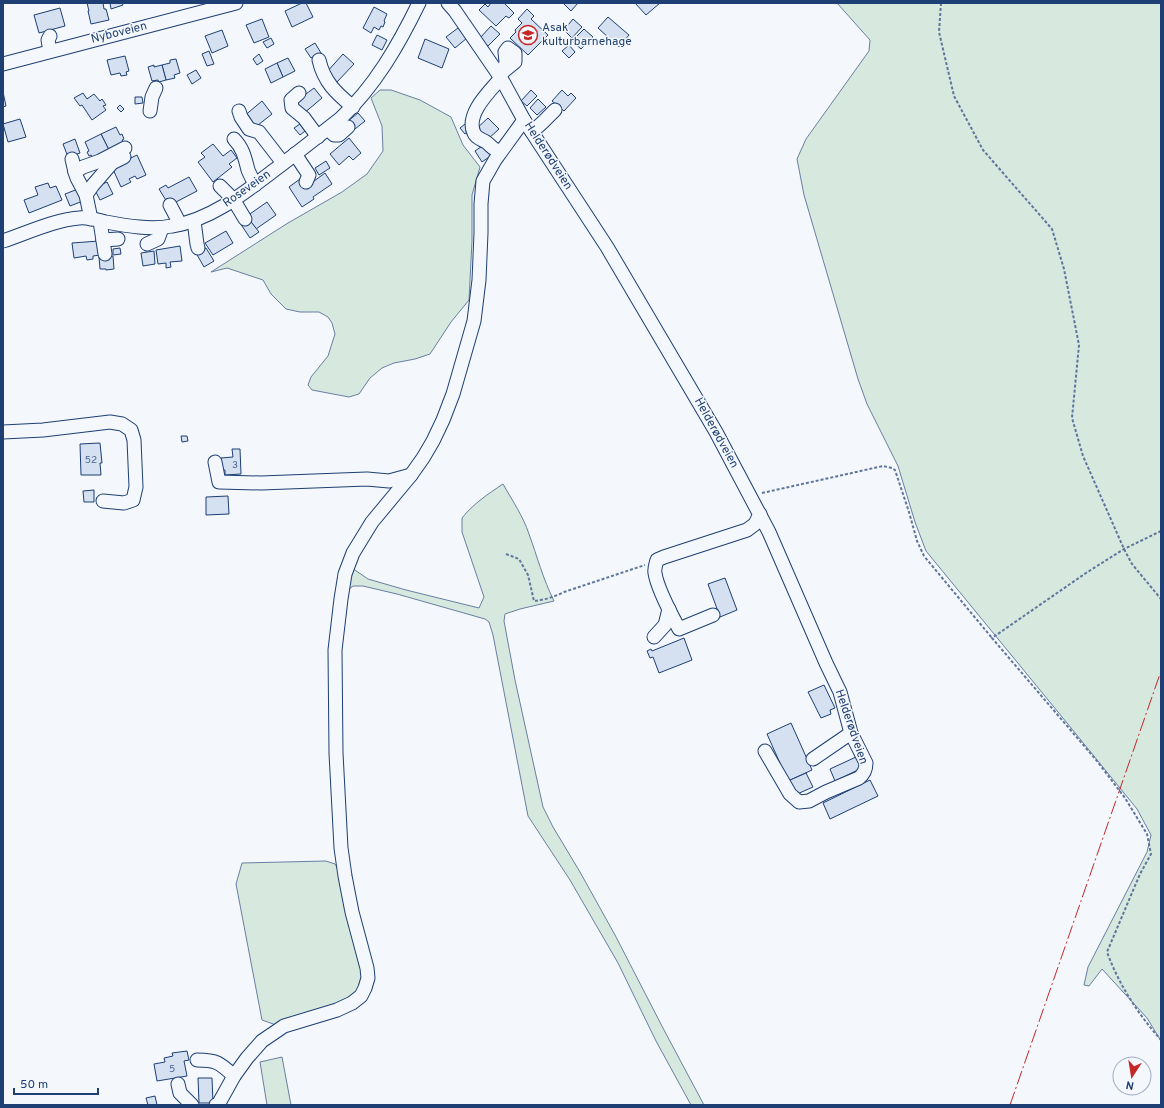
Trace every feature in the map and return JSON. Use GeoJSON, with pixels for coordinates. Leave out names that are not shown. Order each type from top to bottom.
{"type":"FeatureCollection","features":[{"type":"Feature","properties":{"kind":"street","name":"Nyboveien"},"geometry":{"type":"LineString","coordinates":[[3,64],[236,3]]}},
{"type":"Feature","properties":{"kind":"street","name":"Roseveien"},"geometry":{"type":"LineString","coordinates":[[5,237],[43,227],[88,209],[126,225],[162,228],[194,220],[216,210],[255,185],[283,164],[323,133],[353,107],[382,70],[397,46],[419,3]]}},
{"type":"Feature","properties":{"kind":"street","name":"Helderødveien"},"geometry":{"type":"LineString","coordinates":[[456,6],[502,75],[524,120],[607,246],[712,425],[751,496],[774,543],[840,692],[851,733],[866,763],[866,768],[863,775],[859,778],[826,792],[809,802],[799,802],[790,794],[765,751]]}},
{"type":"Feature","properties":{"kind":"street"},"geometry":{"type":"LineString","coordinates":[[50,36],[48,40],[50,51]]}},
{"type":"Feature","properties":{"kind":"street"},"geometry":{"type":"LineString","coordinates":[[319,60],[322,71],[330,85],[353,107]]}},
{"type":"Feature","properties":{"kind":"street"},"geometry":{"type":"LineString","coordinates":[[501,151],[491,148],[486,142],[479,139],[474,134],[472,118],[476,109],[502,75]]}},
{"type":"Feature","properties":{"kind":"street"},"geometry":{"type":"LineString","coordinates":[[150,110],[152,97],[156,88]]}},
{"type":"Feature","properties":{"kind":"street"},"geometry":{"type":"LineString","coordinates":[[299,93],[291,100],[292,108],[323,133],[339,135],[348,127]]}},
{"type":"Feature","properties":{"kind":"street"},"geometry":{"type":"LineString","coordinates":[[532,132],[555,110]]}},
{"type":"Feature","properties":{"kind":"street"},"geometry":{"type":"LineString","coordinates":[[239,111],[240,118],[249,129],[259,132],[283,164]]}},
{"type":"Feature","properties":{"kind":"street"},"geometry":{"type":"LineString","coordinates":[[216,1105],[219,1103],[234,1076],[262,1041],[284,1026],[337,1010],[352,1003],[361,996],[365,988],[368,978],[367,968],[352,912],[341,848],[336,753],[335,650],[345,574],[353,553],[372,522],[411,475],[430,446],[443,420],[462,366],[474,321],[479,280],[483,181],[501,151],[524,120]]}},
{"type":"Feature","properties":{"kind":"street"},"geometry":{"type":"LineString","coordinates":[[234,139],[245,155],[249,171],[255,185]]}},
{"type":"Feature","properties":{"kind":"street"},"geometry":{"type":"LineString","coordinates":[[75,172],[83,167],[128,151],[112,163],[88,209]]}},
{"type":"Feature","properties":{"kind":"street"},"geometry":{"type":"LineString","coordinates":[[295,154],[308,175],[306,182]]}},
{"type":"Feature","properties":{"kind":"street"},"geometry":{"type":"LineString","coordinates":[[72,159],[88,209],[103,240],[105,254]]}},
{"type":"Feature","properties":{"kind":"street"},"geometry":{"type":"LineString","coordinates":[[220,186],[233,199],[245,219]]}},
{"type":"Feature","properties":{"kind":"street"},"geometry":{"type":"LineString","coordinates":[[170,205],[180,224]]}},
{"type":"Feature","properties":{"kind":"street"},"geometry":{"type":"LineString","coordinates":[[194,220],[196,244],[198,248]]}},
{"type":"Feature","properties":{"kind":"street"},"geometry":{"type":"LineString","coordinates":[[147,244],[158,239],[162,228]]}},
{"type":"Feature","properties":{"kind":"street"},"geometry":{"type":"LineString","coordinates":[[103,240],[118,239]]}},
{"type":"Feature","properties":{"kind":"street"},"geometry":{"type":"LineString","coordinates":[[3,432],[43,430],[110,422],[122,424],[131,430],[134,440],[136,487],[134,500],[124,503],[103,501]]}},
{"type":"Feature","properties":{"kind":"street"},"geometry":{"type":"LineString","coordinates":[[215,462],[219,482],[366,479],[389,481],[411,475]]}},
{"type":"Feature","properties":{"kind":"street"},"geometry":{"type":"LineString","coordinates":[[713,614],[679,628],[656,580],[654,571],[657,560],[747,530],[755,524],[760,514]]}},
{"type":"Feature","properties":{"kind":"street"},"geometry":{"type":"LineString","coordinates":[[654,637],[665,625],[669,609]]}},
{"type":"Feature","properties":{"kind":"street"},"geometry":{"type":"LineString","coordinates":[[813,760],[851,733]]}},
{"type":"Feature","properties":{"kind":"street"},"geometry":{"type":"LineString","coordinates":[[197,1060],[209,1060],[221,1064],[234,1076]]}},
{"type":"Feature","properties":{"kind":"street"},"geometry":{"type":"LineString","coordinates":[[178,1084],[180,1093],[192,1105]]}},
{"type":"Feature","properties":{"kind":"path"},"geometry":{"type":"LineString","coordinates":[[941,3],[939,32],[954,96],[983,150],[1052,229],[1064,269],[1079,344],[1072,418],[1083,456],[1132,564],[1161,599]]}},
{"type":"Feature","properties":{"kind":"path"},"geometry":{"type":"LineString","coordinates":[[751,496],[883,466],[895,470],[917,541],[924,556],[1097,761],[1125,798],[1147,834],[1151,854],[1140,874],[1107,952],[1112,968],[1133,1004],[1161,1040]]}},
{"type":"Feature","properties":{"kind":"path"},"geometry":{"type":"LineString","coordinates":[[992,638],[1086,573],[1124,549],[1161,531]]}},
{"type":"Feature","properties":{"kind":"path"},"geometry":{"type":"LineString","coordinates":[[506,554],[519,559],[528,575],[534,601],[556,596],[657,560]]}},
{"type":"Feature","properties":{"kind":"shaded area"},"geometry":{"type":"Polygon","coordinates":[[[837,3],[1161,3],[1161,1041],[1147,1018],[1102,969],[1089,986],[1084,985],[1088,967],[1147,852],[1151,835],[1137,809],[926,551],[915,522],[898,466],[867,404],[858,379],[804,195],[797,159],[806,139],[869,51],[870,40],[837,3]]]}},
{"type":"Feature","properties":{"kind":"shaded area"},"geometry":{"type":"Polygon","coordinates":[[[380,90],[391,90],[420,100],[451,117],[463,145],[480,167],[472,195],[472,241],[469,300],[451,322],[430,354],[415,359],[394,363],[382,368],[370,378],[359,394],[349,397],[312,390],[308,385],[311,377],[328,356],[335,334],[332,323],[328,317],[319,312],[300,312],[286,309],[271,294],[263,280],[227,268],[211,272],[288,223],[342,192],[367,174],[383,151],[382,126],[371,98],[380,90]]]}},
{"type":"Feature","properties":{"kind":"shaded area"},"geometry":{"type":"Polygon","coordinates":[[[503,484],[527,527],[543,576],[554,601],[505,614],[504,621],[515,680],[543,807],[615,935],[704,1105],[691,1105],[656,1041],[618,963],[570,880],[528,816],[493,635],[489,622],[485,619],[363,586],[353,586],[348,590],[352,568],[368,579],[479,608],[484,597],[462,532],[462,518],[486,495],[503,484]]]}},
{"type":"Feature","properties":{"kind":"shaded area"},"geometry":{"type":"Polygon","coordinates":[[[326,861],[335,864],[340,873],[363,979],[356,992],[344,1002],[276,1025],[262,1020],[236,884],[242,863],[326,861]]]}},
{"type":"Feature","properties":{"kind":"shaded area"},"geometry":{"type":"Polygon","coordinates":[[[282,1057],[291,1105],[267,1105],[260,1062],[282,1057]]]}},
{"type":"Feature","properties":{"kind":"building"},"geometry":{"type":"Polygon","coordinates":[[[87,3],[103,3],[109,20],[91,24],[87,3]]]}},
{"type":"Feature","properties":{"kind":"building"},"geometry":{"type":"Polygon","coordinates":[[[110,3],[122,3],[123,5],[111,9],[110,3]]]}},
{"type":"Feature","properties":{"kind":"building"},"geometry":{"type":"Polygon","coordinates":[[[302,3],[306,3],[313,17],[292,27],[285,11],[302,3]]]}},
{"type":"Feature","properties":{"kind":"building"},"geometry":{"type":"Polygon","coordinates":[[[491,3],[504,3],[514,13],[509,18],[506,16],[496,26],[479,10],[485,4],[488,7],[491,3]]]}},
{"type":"Feature","properties":{"kind":"building"},"geometry":{"type":"Polygon","coordinates":[[[563,3],[578,3],[571,11],[563,3]]]}},
{"type":"Feature","properties":{"kind":"building"},"geometry":{"type":"Polygon","coordinates":[[[635,3],[660,3],[646,15],[635,3]]]}},
{"type":"Feature","properties":{"kind":"building"},"geometry":{"type":"Polygon","coordinates":[[[374,7],[387,14],[383,27],[381,26],[379,30],[374,27],[371,33],[363,28],[374,7]]]}},
{"type":"Feature","properties":{"kind":"building"},"geometry":{"type":"Polygon","coordinates":[[[60,8],[65,26],[39,33],[34,15],[60,8]]]}},
{"type":"Feature","properties":{"kind":"building"},"geometry":{"type":"Polygon","coordinates":[[[527,9],[534,16],[531,19],[548,35],[528,55],[510,38],[522,23],[518,19],[527,9]]]}},
{"type":"Feature","properties":{"kind":"building"},"geometry":{"type":"Polygon","coordinates":[[[608,17],[629,35],[619,47],[598,28],[608,17]]]}},
{"type":"Feature","properties":{"kind":"building"},"geometry":{"type":"Polygon","coordinates":[[[262,19],[269,37],[254,43],[246,25],[262,19]]]}},
{"type":"Feature","properties":{"kind":"building"},"geometry":{"type":"Polygon","coordinates":[[[573,19],[582,27],[572,38],[564,30],[573,19]]]}},
{"type":"Feature","properties":{"kind":"building"},"geometry":{"type":"Polygon","coordinates":[[[491,26],[500,34],[488,46],[480,38],[491,26]]]}},
{"type":"Feature","properties":{"kind":"building"},"geometry":{"type":"Polygon","coordinates":[[[458,28],[467,38],[455,48],[446,37],[458,28]]]}},
{"type":"Feature","properties":{"kind":"building"},"geometry":{"type":"Polygon","coordinates":[[[584,29],[593,37],[581,49],[572,41],[584,29]]]}},
{"type":"Feature","properties":{"kind":"building"},"geometry":{"type":"Polygon","coordinates":[[[222,30],[228,46],[212,53],[205,36],[222,30]]]}},
{"type":"Feature","properties":{"kind":"building"},"geometry":{"type":"Polygon","coordinates":[[[377,35],[387,40],[382,50],[372,45],[377,35]]]}},
{"type":"Feature","properties":{"kind":"building"},"geometry":{"type":"Polygon","coordinates":[[[271,38],[274,44],[267,48],[263,42],[271,38]]]}},
{"type":"Feature","properties":{"kind":"building"},"geometry":{"type":"Polygon","coordinates":[[[425,39],[449,49],[442,68],[418,58],[425,39]]]}},
{"type":"Feature","properties":{"kind":"building"},"geometry":{"type":"Polygon","coordinates":[[[315,43],[321,53],[311,58],[305,49],[315,43]]]}},
{"type":"Feature","properties":{"kind":"building"},"geometry":{"type":"Polygon","coordinates":[[[569,45],[575,52],[569,58],[562,51],[569,45]]]}},
{"type":"Feature","properties":{"kind":"building"},"geometry":{"type":"Polygon","coordinates":[[[209,51],[214,64],[207,66],[202,54],[209,51]]]}},
{"type":"Feature","properties":{"kind":"building"},"geometry":{"type":"Polygon","coordinates":[[[259,54],[263,61],[257,65],[253,59],[259,54]]]}},
{"type":"Feature","properties":{"kind":"building"},"geometry":{"type":"Polygon","coordinates":[[[343,54],[354,64],[336,83],[326,73],[343,54]]]}},
{"type":"Feature","properties":{"kind":"building"},"geometry":{"type":"Polygon","coordinates":[[[125,56],[129,71],[126,72],[127,75],[121,76],[120,73],[111,75],[107,60],[125,56]]]}},
{"type":"Feature","properties":{"kind":"building"},"geometry":{"type":"Polygon","coordinates":[[[288,58],[295,71],[283,77],[277,63],[288,58]]]}},
{"type":"Feature","properties":{"kind":"building"},"geometry":{"type":"Polygon","coordinates":[[[176,59],[180,73],[174,75],[175,78],[166,80],[162,65],[170,63],[170,60],[176,59]]]}},
{"type":"Feature","properties":{"kind":"building"},"geometry":{"type":"Polygon","coordinates":[[[277,63],[283,77],[271,83],[265,69],[277,63]]]}},
{"type":"Feature","properties":{"kind":"building"},"geometry":{"type":"Polygon","coordinates":[[[154,65],[154,67],[162,65],[166,80],[159,82],[158,80],[152,81],[148,67],[154,65]]]}},
{"type":"Feature","properties":{"kind":"building"},"geometry":{"type":"Polygon","coordinates":[[[196,70],[201,78],[192,84],[187,75],[196,70]]]}},
{"type":"Feature","properties":{"kind":"building"},"geometry":{"type":"Polygon","coordinates":[[[314,88],[322,98],[303,114],[294,103],[314,88]]]}},
{"type":"Feature","properties":{"kind":"building"},"geometry":{"type":"Polygon","coordinates":[[[531,90],[537,96],[527,106],[521,101],[531,90]]]}},
{"type":"Feature","properties":{"kind":"building"},"geometry":{"type":"Polygon","coordinates":[[[562,90],[568,96],[571,93],[576,98],[564,111],[552,101],[562,90]]]}},
{"type":"Feature","properties":{"kind":"building"},"geometry":{"type":"Polygon","coordinates":[[[3,92],[6,106],[3,107],[3,92]]]}},
{"type":"Feature","properties":{"kind":"building"},"geometry":{"type":"Polygon","coordinates":[[[83,93],[87,99],[94,94],[100,101],[102,99],[106,105],[103,106],[106,110],[92,120],[82,105],[80,106],[74,98],[83,93]]]}},
{"type":"Feature","properties":{"kind":"building"},"geometry":{"type":"Polygon","coordinates":[[[135,97],[142,97],[143,103],[135,104],[135,97]]]}},
{"type":"Feature","properties":{"kind":"building"},"geometry":{"type":"Polygon","coordinates":[[[538,99],[546,107],[537,115],[530,108],[538,99]]]}},
{"type":"Feature","properties":{"kind":"building"},"geometry":{"type":"Polygon","coordinates":[[[262,101],[272,114],[253,129],[243,117],[262,101]]]}},
{"type":"Feature","properties":{"kind":"building"},"geometry":{"type":"Polygon","coordinates":[[[120,105],[124,109],[121,112],[117,108],[120,105]]]}},
{"type":"Feature","properties":{"kind":"building"},"geometry":{"type":"Polygon","coordinates":[[[358,113],[365,121],[355,129],[348,121],[358,113]]]}},
{"type":"Feature","properties":{"kind":"building"},"geometry":{"type":"Polygon","coordinates":[[[488,118],[499,129],[488,139],[476,129],[488,118]]]}},
{"type":"Feature","properties":{"kind":"building"},"geometry":{"type":"Polygon","coordinates":[[[20,119],[26,137],[8,142],[3,124],[20,119]]]}},
{"type":"Feature","properties":{"kind":"building"},"geometry":{"type":"Polygon","coordinates":[[[300,124],[305,131],[300,135],[294,128],[300,124]]]}},
{"type":"Feature","properties":{"kind":"building"},"geometry":{"type":"Polygon","coordinates":[[[465,124],[469,131],[465,134],[460,128],[465,124]]]}},
{"type":"Feature","properties":{"kind":"building"},"geometry":{"type":"Polygon","coordinates":[[[116,127],[120,135],[122,134],[124,139],[122,140],[125,145],[110,152],[101,134],[116,127]]]}},
{"type":"Feature","properties":{"kind":"building"},"geometry":{"type":"Polygon","coordinates":[[[101,134],[110,152],[94,160],[87,152],[89,151],[85,142],[101,134]]]}},
{"type":"Feature","properties":{"kind":"building"},"geometry":{"type":"Polygon","coordinates":[[[349,138],[361,153],[353,160],[349,156],[339,165],[330,154],[349,138]]]}},
{"type":"Feature","properties":{"kind":"building"},"geometry":{"type":"Polygon","coordinates":[[[75,139],[80,153],[68,157],[63,144],[75,139]]]}},
{"type":"Feature","properties":{"kind":"building"},"geometry":{"type":"Polygon","coordinates":[[[213,144],[223,156],[231,150],[237,158],[229,164],[232,167],[213,182],[198,162],[205,157],[201,153],[213,144]]]}},
{"type":"Feature","properties":{"kind":"building"},"geometry":{"type":"Polygon","coordinates":[[[485,144],[492,155],[482,162],[475,151],[485,144]]]}},
{"type":"Feature","properties":{"kind":"building"},"geometry":{"type":"Polygon","coordinates":[[[137,155],[146,175],[137,179],[135,176],[129,179],[131,182],[121,187],[112,167],[137,155]]]}},
{"type":"Feature","properties":{"kind":"building"},"geometry":{"type":"Polygon","coordinates":[[[326,161],[330,168],[319,175],[315,168],[326,161]]]}},
{"type":"Feature","properties":{"kind":"building"},"geometry":{"type":"Polygon","coordinates":[[[325,173],[332,184],[313,197],[314,199],[302,207],[289,187],[300,179],[306,187],[325,173]]]}},
{"type":"Feature","properties":{"kind":"building"},"geometry":{"type":"Polygon","coordinates":[[[189,177],[197,191],[174,203],[167,202],[159,189],[166,185],[168,188],[189,177]]]}},
{"type":"Feature","properties":{"kind":"building"},"geometry":{"type":"Polygon","coordinates":[[[107,182],[113,194],[100,200],[94,188],[107,182]]]}},
{"type":"Feature","properties":{"kind":"building"},"geometry":{"type":"Polygon","coordinates":[[[48,183],[50,188],[56,186],[62,200],[29,213],[24,200],[38,195],[35,187],[48,183]]]}},
{"type":"Feature","properties":{"kind":"building"},"geometry":{"type":"Polygon","coordinates":[[[78,189],[83,201],[70,206],[65,194],[78,189]]]}},
{"type":"Feature","properties":{"kind":"building"},"geometry":{"type":"Polygon","coordinates":[[[267,202],[276,215],[256,229],[247,216],[267,202]]]}},
{"type":"Feature","properties":{"kind":"building"},"geometry":{"type":"Polygon","coordinates":[[[248,218],[259,232],[250,238],[240,223],[248,218]]]}},
{"type":"Feature","properties":{"kind":"building"},"geometry":{"type":"Polygon","coordinates":[[[226,231],[233,243],[213,255],[205,243],[226,231]]]}},
{"type":"Feature","properties":{"kind":"building"},"geometry":{"type":"Polygon","coordinates":[[[99,241],[100,255],[93,256],[93,259],[87,260],[86,256],[74,258],[72,243],[99,241]]]}},
{"type":"Feature","properties":{"kind":"building"},"geometry":{"type":"Polygon","coordinates":[[[180,246],[182,261],[170,262],[171,267],[166,268],[166,263],[158,264],[156,250],[180,246]]]}},
{"type":"Feature","properties":{"kind":"building"},"geometry":{"type":"Polygon","coordinates":[[[120,248],[121,254],[113,255],[113,249],[120,248]]]}},
{"type":"Feature","properties":{"kind":"building"},"geometry":{"type":"Polygon","coordinates":[[[206,248],[214,261],[204,267],[196,253],[206,248]]]}},
{"type":"Feature","properties":{"kind":"building"},"geometry":{"type":"Polygon","coordinates":[[[154,251],[155,264],[143,266],[141,253],[154,251]]]}},
{"type":"Feature","properties":{"kind":"building"},"geometry":{"type":"Polygon","coordinates":[[[113,256],[114,269],[100,269],[99,257],[113,256]]]}},
{"type":"Feature","properties":{"kind":"building"},"geometry":{"type":"Polygon","coordinates":[[[181,436],[187,436],[188,441],[182,442],[181,436]]]}},
{"type":"Feature","properties":{"kind":"building"},"geometry":{"type":"Polygon","coordinates":[[[100,443],[102,463],[100,463],[101,475],[81,475],[80,444],[100,443]]]}},
{"type":"Feature","properties":{"kind":"building"},"geometry":{"type":"Polygon","coordinates":[[[232,449],[240,449],[241,474],[225,475],[225,470],[221,470],[221,458],[233,457],[232,449]]]}},
{"type":"Feature","properties":{"kind":"building"},"geometry":{"type":"Polygon","coordinates":[[[94,490],[94,502],[84,502],[83,491],[94,490]]]}},
{"type":"Feature","properties":{"kind":"building"},"geometry":{"type":"Polygon","coordinates":[[[228,496],[229,514],[206,515],[206,497],[228,496]]]}},
{"type":"Feature","properties":{"kind":"building"},"geometry":{"type":"Polygon","coordinates":[[[725,578],[737,610],[720,617],[708,584],[725,578]]]}},
{"type":"Feature","properties":{"kind":"building"},"geometry":{"type":"Polygon","coordinates":[[[684,638],[692,660],[659,673],[653,657],[650,658],[647,651],[651,649],[652,651],[684,638]]]}},
{"type":"Feature","properties":{"kind":"building"},"geometry":{"type":"Polygon","coordinates":[[[824,685],[835,708],[830,710],[831,714],[821,718],[808,692],[824,685]]]}},
{"type":"Feature","properties":{"kind":"building"},"geometry":{"type":"Polygon","coordinates":[[[791,723],[812,770],[788,781],[767,734],[791,723]]]}},
{"type":"Feature","properties":{"kind":"building"},"geometry":{"type":"Polygon","coordinates":[[[856,757],[862,768],[835,781],[830,769],[856,757]]]}},
{"type":"Feature","properties":{"kind":"building"},"geometry":{"type":"Polygon","coordinates":[[[806,773],[813,787],[795,795],[788,781],[806,773]]]}},
{"type":"Feature","properties":{"kind":"building"},"geometry":{"type":"Polygon","coordinates":[[[870,780],[878,796],[830,819],[823,803],[870,780]]]}},
{"type":"Feature","properties":{"kind":"building"},"geometry":{"type":"Polygon","coordinates":[[[187,1051],[189,1060],[184,1061],[187,1076],[157,1081],[154,1064],[165,1062],[164,1058],[173,1056],[172,1053],[187,1051]]]}},
{"type":"Feature","properties":{"kind":"building"},"geometry":{"type":"Polygon","coordinates":[[[198,1078],[212,1078],[213,1103],[199,1103],[198,1078]]]}},
{"type":"Feature","properties":{"kind":"building"},"geometry":{"type":"Polygon","coordinates":[[[155,1096],[157,1105],[148,1105],[146,1098],[155,1096]]]}},
{"type":"Feature","properties":{"kind":"power"},"geometry":{"type":"LineString","coordinates":[[1010,1105],[1161,671]]}},
{"type":"Feature","properties":{"kind":"place","name":"Asak kulturbarnehage"},"geometry":{"type":"Point","coordinates":[528,35]}}]}
